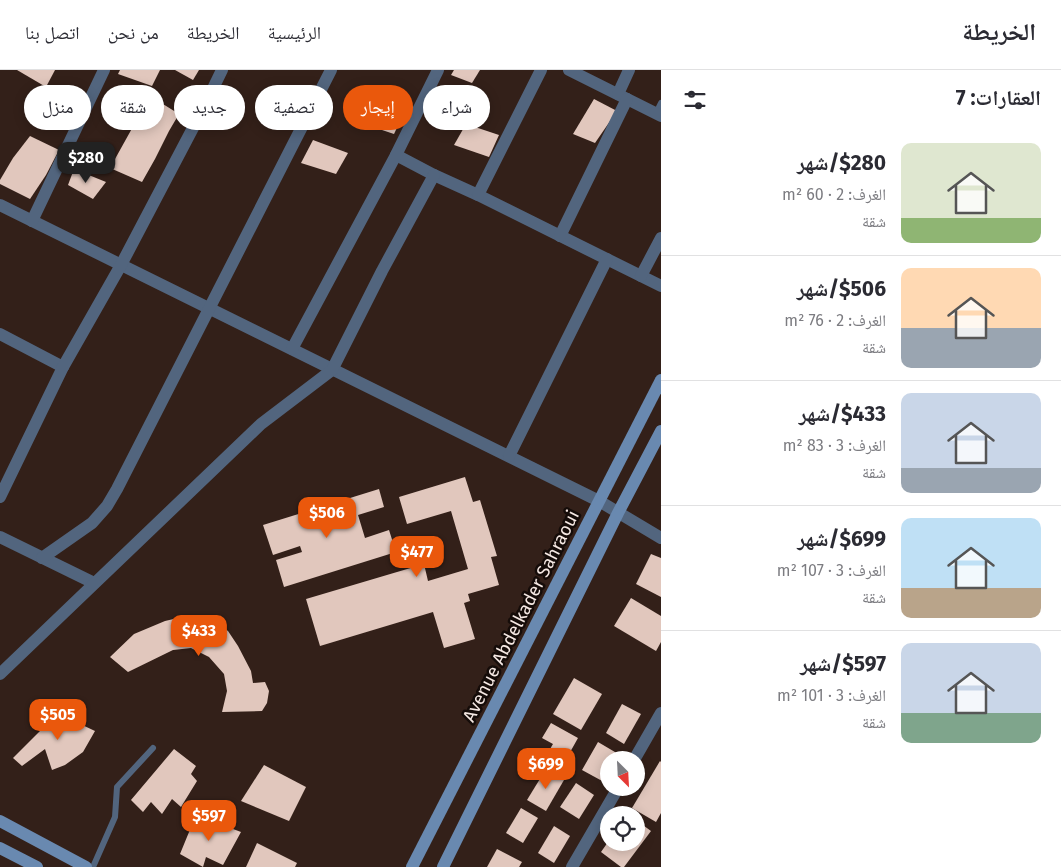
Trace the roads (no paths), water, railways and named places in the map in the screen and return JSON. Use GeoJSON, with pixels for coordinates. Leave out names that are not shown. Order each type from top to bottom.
{"type":"FeatureCollection","features":[{"type":"Feature","properties":{"kind":"main road","name":"Avenue Abdelkader Sahraoui"},"geometry":{"type":"LineString","coordinates":[[412,867],[661,380]]}},
{"type":"Feature","properties":{"kind":"main road"},"geometry":{"type":"LineString","coordinates":[[443,867],[618,513],[661,431]]}},
{"type":"Feature","properties":{"kind":"main road"},"geometry":{"type":"LineString","coordinates":[[0,821],[86,867]]}},
{"type":"Feature","properties":{"kind":"main road"},"geometry":{"type":"LineString","coordinates":[[0,848],[37,867]]}},
{"type":"Feature","properties":{"kind":"street"},"geometry":{"type":"LineString","coordinates":[[32,221],[104,70]]}},
{"type":"Feature","properties":{"kind":"street"},"geometry":{"type":"LineString","coordinates":[[0,497],[63,367],[121,265],[222,70]]}},
{"type":"Feature","properties":{"kind":"street"},"geometry":{"type":"LineString","coordinates":[[42,558],[92,524],[107,506],[331,70]]}},
{"type":"Feature","properties":{"kind":"street"},"geometry":{"type":"LineString","coordinates":[[292,349],[396,155],[438,70]]}},
{"type":"Feature","properties":{"kind":"street"},"geometry":{"type":"LineString","coordinates":[[478,195],[541,70]]}},
{"type":"Feature","properties":{"kind":"street"},"geometry":{"type":"LineString","coordinates":[[569,70],[622,96],[659,111]]}},
{"type":"Feature","properties":{"kind":"street"},"geometry":{"type":"LineString","coordinates":[[560,236],[622,96],[629,70]]}},
{"type":"Feature","properties":{"kind":"street"},"geometry":{"type":"LineString","coordinates":[[396,155],[661,286]]}},
{"type":"Feature","properties":{"kind":"street"},"geometry":{"type":"LineString","coordinates":[[0,674],[261,424],[332,370],[382,271],[434,175]]}},
{"type":"Feature","properties":{"kind":"street"},"geometry":{"type":"LineString","coordinates":[[0,205],[600,501],[661,538]]}},
{"type":"Feature","properties":{"kind":"street"},"geometry":{"type":"LineString","coordinates":[[641,276],[661,238]]}},
{"type":"Feature","properties":{"kind":"street"},"geometry":{"type":"LineString","coordinates":[[509,456],[607,259]]}},
{"type":"Feature","properties":{"kind":"street"},"geometry":{"type":"LineString","coordinates":[[0,334],[63,367]]}},
{"type":"Feature","properties":{"kind":"street"},"geometry":{"type":"LineString","coordinates":[[0,537],[94,583]]}},
{"type":"Feature","properties":{"kind":"street"},"geometry":{"type":"LineString","coordinates":[[639,751],[661,713]]}},
{"type":"Feature","properties":{"kind":"street"},"geometry":{"type":"LineString","coordinates":[[572,867],[613,796]]}},
{"type":"Feature","properties":{"kind":"lane"},"geometry":{"type":"LineString","coordinates":[[93,867],[115,817],[117,787],[153,748]]}}]}
